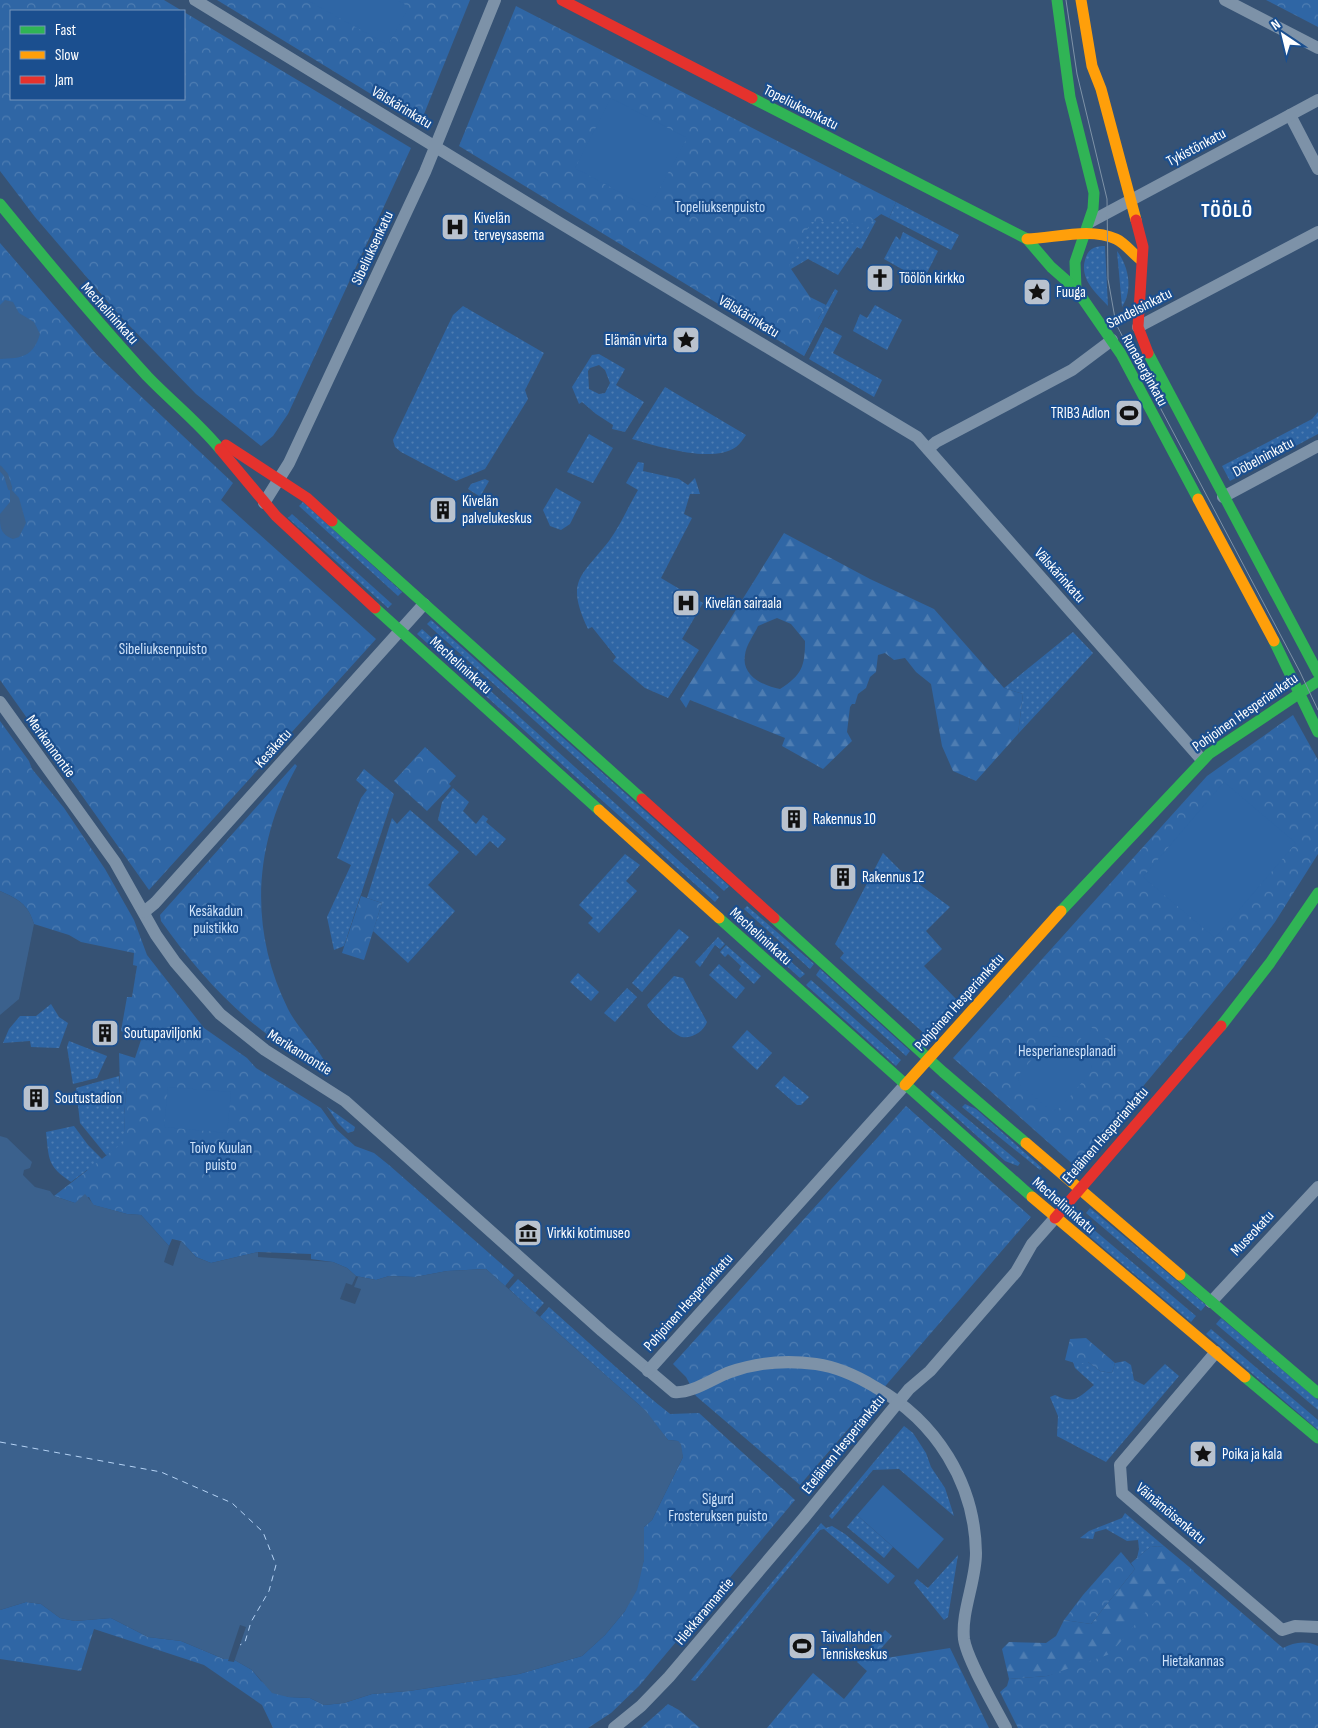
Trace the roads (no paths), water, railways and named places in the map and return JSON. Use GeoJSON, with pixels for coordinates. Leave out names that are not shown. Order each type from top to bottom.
{"type":"FeatureCollection","features":[{"type":"Feature","properties":{"kind":"main road","name":"Topeliuksenkatu"},"geometry":{"type":"LineString","coordinates":[[562,0],[1027,239],[1051,267],[1076,289]]}},
{"type":"Feature","properties":{"kind":"main road"},"geometry":{"type":"LineString","coordinates":[[1057,0],[1070,97],[1094,193],[1090,222],[1083,235],[1075,262],[1076,289]]}},
{"type":"Feature","properties":{"kind":"main road","name":"Runeberginkatu"},"geometry":{"type":"LineString","coordinates":[[1081,0],[1092,66],[1101,89],[1143,248],[1140,259],[1142,291],[1125,334],[1318,732]]}},
{"type":"Feature","properties":{"kind":"main road","name":"Mechelininkatu"},"geometry":{"type":"LineString","coordinates":[[0,204],[90,314],[152,381],[207,433],[240,470],[264,503],[315,554],[1055,1218],[1318,1438]]}},
{"type":"Feature","properties":{"kind":"main road"},"geometry":{"type":"LineString","coordinates":[[1027,239],[1083,235],[1115,238],[1140,259]]}},
{"type":"Feature","properties":{"kind":"main road","name":"Runeberginkatu"},"geometry":{"type":"LineString","coordinates":[[1076,289],[1125,334],[1146,350],[1318,673]]}},
{"type":"Feature","properties":{"kind":"main road","name":"Mechelininkatu"},"geometry":{"type":"LineString","coordinates":[[207,433],[281,479],[307,498],[538,704],[929,1059],[1078,1190],[1318,1393]]}},
{"type":"Feature","properties":{"kind":"main road","name":"Pohjoinen Hesperiankatu"},"geometry":{"type":"LineString","coordinates":[[905,1085],[1099,869],[1202,760],[1318,681]]}},
{"type":"Feature","properties":{"kind":"main road","name":"Eteläinen Hesperiankatu"},"geometry":{"type":"LineString","coordinates":[[1055,1218],[1112,1154],[1254,986],[1296,928],[1318,893]]}},
{"type":"Feature","properties":{"kind":"street","name":"Välskärinkatu"},"geometry":{"type":"LineString","coordinates":[[195,0],[909,431],[928,449],[1202,760]]}},
{"type":"Feature","properties":{"kind":"street","name":"Sibeliuksenkatu"},"geometry":{"type":"LineString","coordinates":[[264,503],[281,479],[436,147],[495,0]]}},
{"type":"Feature","properties":{"kind":"street"},"geometry":{"type":"LineString","coordinates":[[1225,0],[1318,48]]}},
{"type":"Feature","properties":{"kind":"street","name":"Tykistönkatu"},"geometry":{"type":"LineString","coordinates":[[1090,222],[1318,100]]}},
{"type":"Feature","properties":{"kind":"street"},"geometry":{"type":"LineString","coordinates":[[1290,115],[1318,169]]}},
{"type":"Feature","properties":{"kind":"street","name":"Sandelsinkatu"},"geometry":{"type":"LineString","coordinates":[[928,449],[936,442],[1072,370],[1125,334],[1318,232]]}},
{"type":"Feature","properties":{"kind":"street","name":"Döbelninkatu"},"geometry":{"type":"LineString","coordinates":[[1223,497],[1318,446]]}},
{"type":"Feature","properties":{"kind":"street","name":"Kesäkatu"},"geometry":{"type":"LineString","coordinates":[[144,912],[156,902],[424,604]]}},
{"type":"Feature","properties":{"kind":"street","name":"Merikannontie"},"geometry":{"type":"LineString","coordinates":[[0,702],[115,862],[156,935],[220,1014],[265,1050],[345,1101],[674,1392],[680,1393],[754,1364],[797,1362],[838,1369],[859,1377],[898,1401]]}},
{"type":"Feature","properties":{"kind":"street","name":"Pohjoinen Hesperiankatu"},"geometry":{"type":"LineString","coordinates":[[648,1371],[905,1085]]}},
{"type":"Feature","properties":{"kind":"street","name":"Museokatu"},"geometry":{"type":"LineString","coordinates":[[1210,1302],[1318,1187]]}},
{"type":"Feature","properties":{"kind":"street","name":"Eteläinen Hesperiankatu"},"geometry":{"type":"LineString","coordinates":[[812,1508],[898,1401],[930,1371],[1016,1272],[1032,1244],[1055,1218]]}},
{"type":"Feature","properties":{"kind":"street","name":"Väinämöisenkatu"},"geometry":{"type":"LineString","coordinates":[[1216,1352],[1120,1465],[1122,1493],[1282,1630],[1301,1625],[1318,1628]]}},
{"type":"Feature","properties":{"kind":"street"},"geometry":{"type":"LineString","coordinates":[[898,1401],[925,1425],[941,1444],[966,1494],[973,1520],[976,1554],[975,1575],[966,1618],[964,1640],[1006,1728]]}},
{"type":"Feature","properties":{"kind":"street","name":"Hiekkarannantie"},"geometry":{"type":"LineString","coordinates":[[614,1728],[641,1706],[669,1677],[812,1508]]}},
{"type":"Feature","properties":{"kind":"waterway"},"geometry":{"type":"LineString","coordinates":[[0,468],[6,475],[10,488]]}},
{"type":"Feature","properties":{"kind":"tram line"},"geometry":{"type":"LineString","coordinates":[[1066,0],[1077,74],[1107,199],[1108,279],[1116,324],[1300,672],[1318,710]]}},
{"type":"Feature","properties":{"kind":"place","name":"Kivelän terveysasema"},"geometry":{"type":"Point","coordinates":[455,227]}},
{"type":"Feature","properties":{"kind":"place","name":"Töölön kirkko"},"geometry":{"type":"Point","coordinates":[880,278]}},
{"type":"Feature","properties":{"kind":"place","name":"Fuuga"},"geometry":{"type":"Point","coordinates":[1037,292]}},
{"type":"Feature","properties":{"kind":"place","name":"Elämän virta"},"geometry":{"type":"Point","coordinates":[686,340]}},
{"type":"Feature","properties":{"kind":"place","name":"TRIB3 Adlon"},"geometry":{"type":"Point","coordinates":[1129,413]}},
{"type":"Feature","properties":{"kind":"place","name":"Kivelän palvelukeskus"},"geometry":{"type":"Point","coordinates":[443,510]}},
{"type":"Feature","properties":{"kind":"place","name":"Kivelän sairaala"},"geometry":{"type":"Point","coordinates":[686,603]}},
{"type":"Feature","properties":{"kind":"place","name":"Rakennus 10"},"geometry":{"type":"Point","coordinates":[794,819]}},
{"type":"Feature","properties":{"kind":"place","name":"Rakennus 12"},"geometry":{"type":"Point","coordinates":[843,877]}},
{"type":"Feature","properties":{"kind":"place","name":"Soutupaviljonki"},"geometry":{"type":"Point","coordinates":[105,1033]}},
{"type":"Feature","properties":{"kind":"place","name":"Soutustadion"},"geometry":{"type":"Point","coordinates":[36,1098]}},
{"type":"Feature","properties":{"kind":"place","name":"Virkki kotimuseo"},"geometry":{"type":"Point","coordinates":[528,1233]}},
{"type":"Feature","properties":{"kind":"place","name":"Poika ja kala"},"geometry":{"type":"Point","coordinates":[1203,1454]}},
{"type":"Feature","properties":{"kind":"place","name":"Taivallahden Tenniskeskus"},"geometry":{"type":"Point","coordinates":[802,1646]}},
{"type":"Feature","properties":{"kind":"district","name":"TÖÖLÖ"},"geometry":{"type":"Point","coordinates":[1227,210]}},
{"type":"Feature","properties":{"kind":"park label","name":"Topeliuksenpuisto"},"geometry":{"type":"Point","coordinates":[720,207]}},
{"type":"Feature","properties":{"kind":"park label","name":"Sibeliuksenpuisto"},"geometry":{"type":"Point","coordinates":[163,649]}},
{"type":"Feature","properties":{"kind":"park label","name":"Kesäkadun puistikko"},"geometry":{"type":"Point","coordinates":[216,920]}},
{"type":"Feature","properties":{"kind":"park label","name":"Hesperianesplanadi"},"geometry":{"type":"Point","coordinates":[1067,1051]}},
{"type":"Feature","properties":{"kind":"park label","name":"Toivo Kuulan puisto"},"geometry":{"type":"Point","coordinates":[221,1156]}},
{"type":"Feature","properties":{"kind":"park label","name":"Sigurd Frosteruksen puisto"},"geometry":{"type":"Point","coordinates":[718,1508]}},
{"type":"Feature","properties":{"kind":"park label","name":"Hietakannas"},"geometry":{"type":"Point","coordinates":[1193,1661]}}]}
